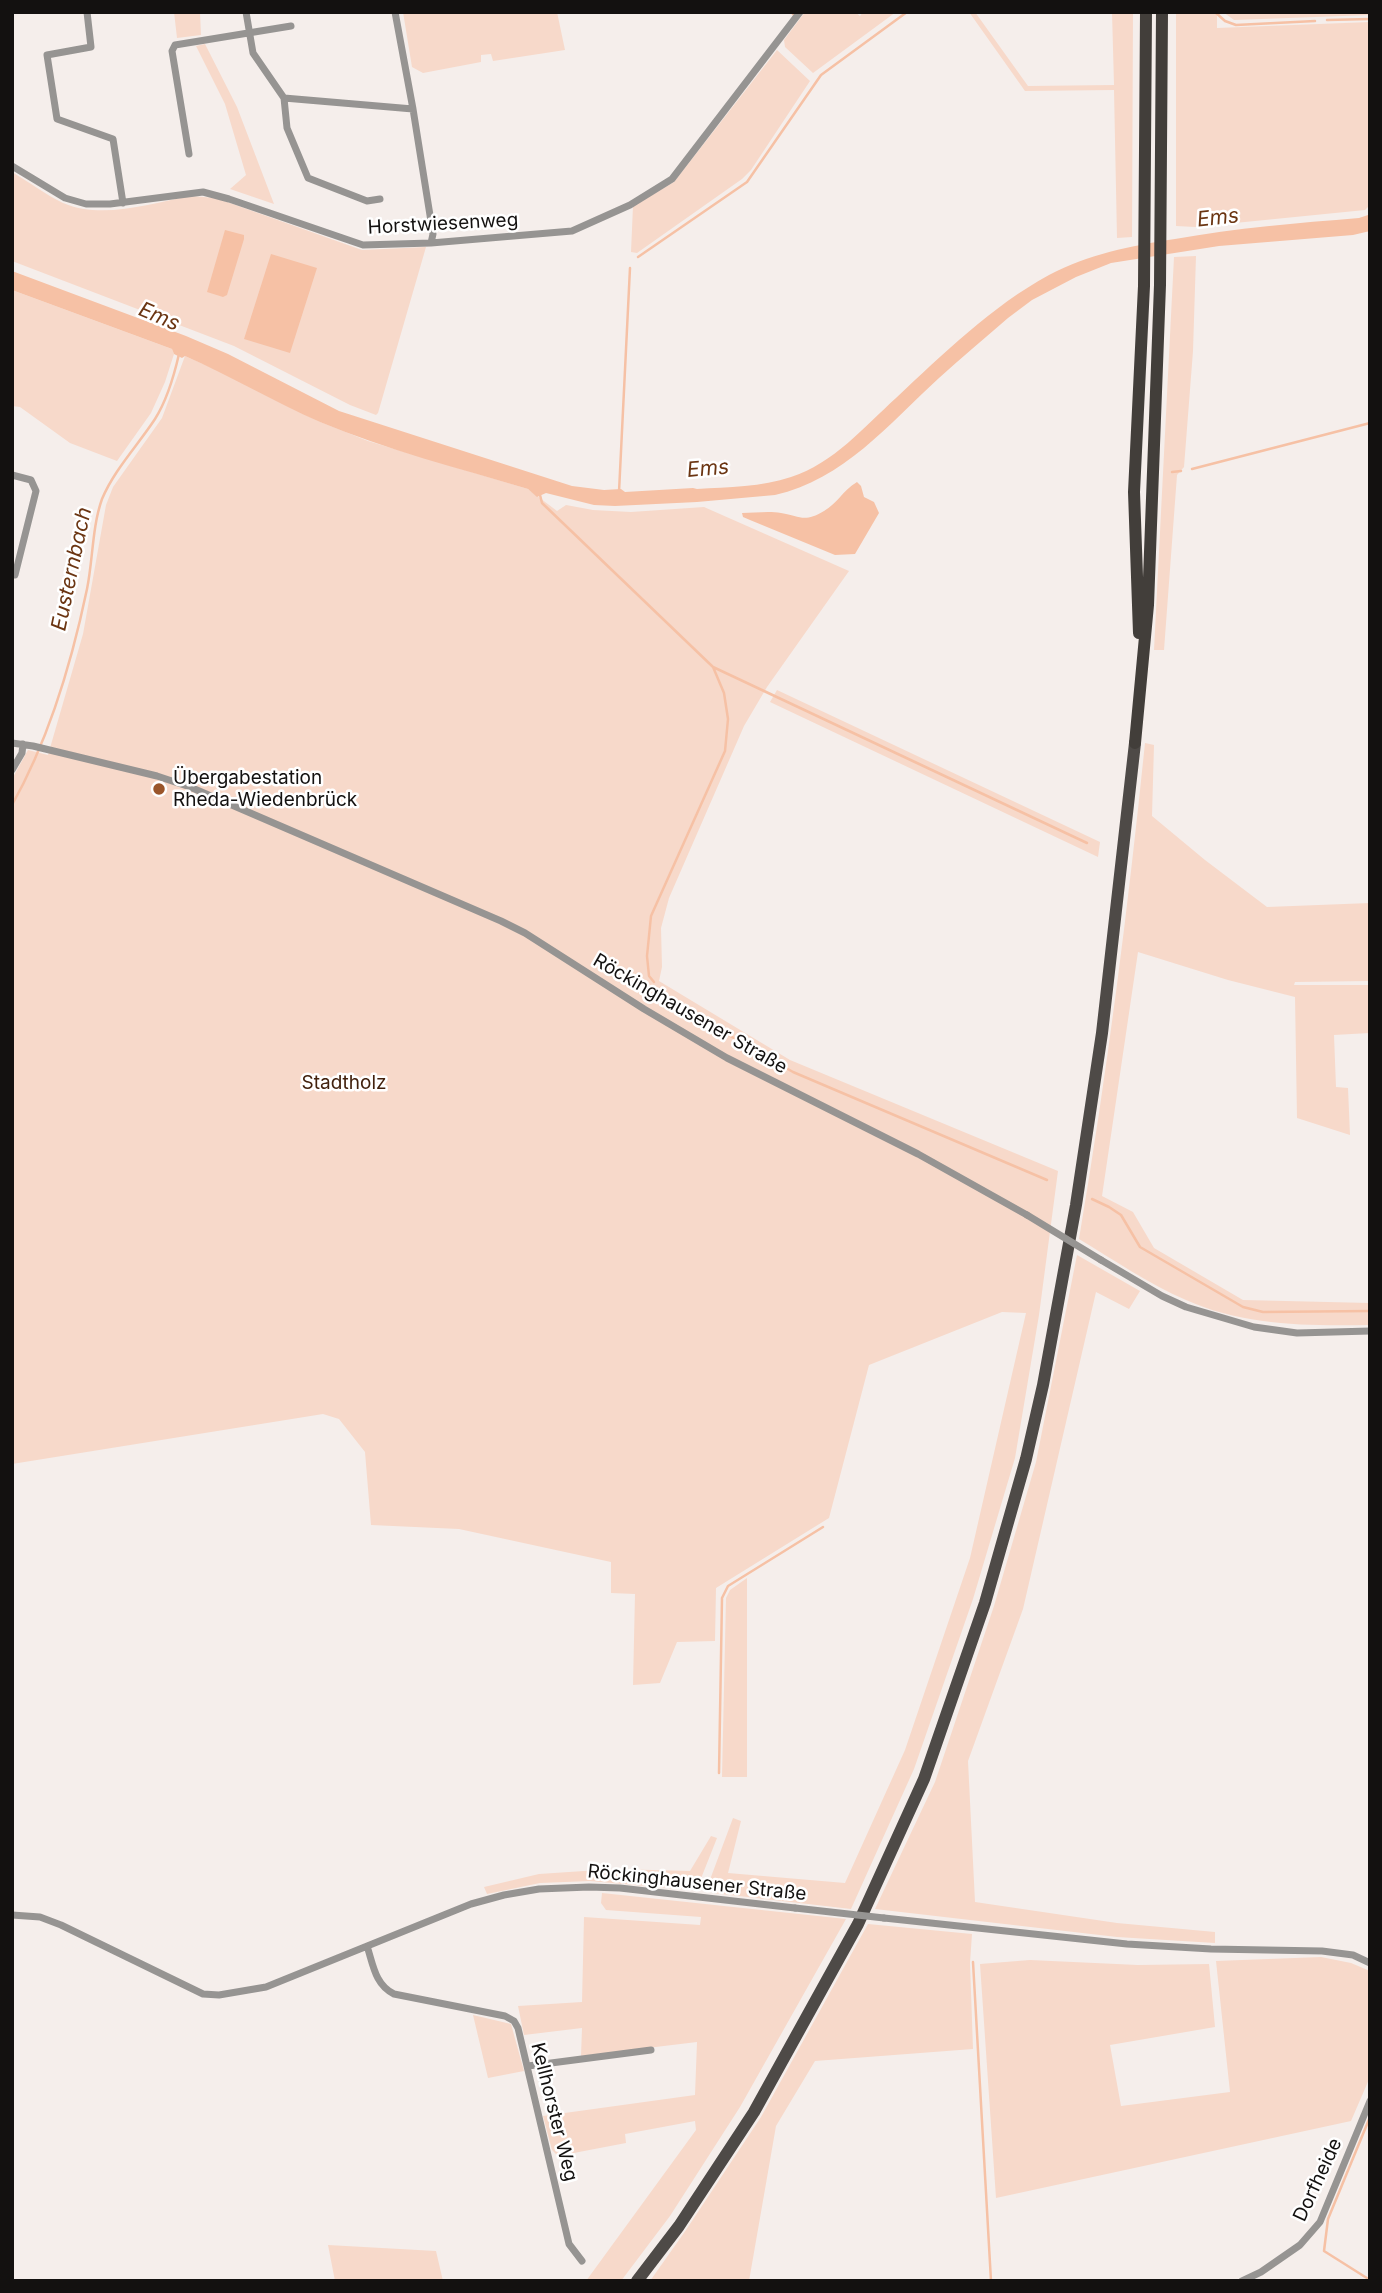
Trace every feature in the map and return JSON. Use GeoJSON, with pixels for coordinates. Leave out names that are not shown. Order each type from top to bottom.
{"type":"FeatureCollection","features":[{"type":"Feature","properties":{"kind":"highway"},"geometry":{"type":"LineString","coordinates":[[1141,668],[1134,492],[1146,209],[1146,12]]}},
{"type":"Feature","properties":{"kind":"highway"},"geometry":{"type":"LineString","coordinates":[[1135,743],[1148,605],[1160,285],[1162,12]]}},
{"type":"Feature","properties":{"kind":"main road"},"geometry":{"type":"LineString","coordinates":[[637,2281],[679,2226],[754,2112],[858,1924],[924,1779],[985,1603],[1026,1459],[1043,1385],[1076,1205],[1102,1033],[1135,743]]}},
{"type":"Feature","properties":{"kind":"street"},"geometry":{"type":"LineString","coordinates":[[87,12],[91,47],[47,55],[57,119],[113,139],[123,203]]}},
{"type":"Feature","properties":{"kind":"street"},"geometry":{"type":"LineString","coordinates":[[246,12],[253,53],[284,98],[286,128],[308,178],[367,201],[380,199]]}},
{"type":"Feature","properties":{"kind":"street"},"geometry":{"type":"LineString","coordinates":[[395,12],[433,234],[431,243]]}},
{"type":"Feature","properties":{"kind":"street","name":"Horstwiesenweg"},"geometry":{"type":"LineString","coordinates":[[12,166],[65,198],[86,204],[123,203],[203,192],[363,245],[431,243],[572,231],[630,205],[672,179],[800,12]]}},
{"type":"Feature","properties":{"kind":"street"},"geometry":{"type":"LineString","coordinates":[[189,154],[172,51],[175,45],[291,26]]}},
{"type":"Feature","properties":{"kind":"street"},"geometry":{"type":"LineString","coordinates":[[284,98],[413,109]]}},
{"type":"Feature","properties":{"kind":"street"},"geometry":{"type":"LineString","coordinates":[[12,475],[31,480],[36,491],[15,575]]}},
{"type":"Feature","properties":{"kind":"street","name":"Röckinghausener Straße"},"geometry":{"type":"LineString","coordinates":[[12,743],[157,776],[190,787],[501,921],[525,933],[726,1058],[918,1154],[1027,1215],[1162,1296],[1186,1307],[1254,1327],[1297,1333],[1370,1331]]}},
{"type":"Feature","properties":{"kind":"street"},"geometry":{"type":"LineString","coordinates":[[12,770],[22,753],[23,744]]}},
{"type":"Feature","properties":{"kind":"street","name":"Röckinghausener Straße"},"geometry":{"type":"LineString","coordinates":[[12,1915],[40,1917],[61,1925],[203,1994],[219,1995],[266,1987],[471,1904],[539,1889],[620,1888],[1127,1944],[1322,1951],[1353,1955],[1370,1963]]}},
{"type":"Feature","properties":{"kind":"street","name":"Kellhorster Weg"},"geometry":{"type":"LineString","coordinates":[[367,1946],[377,1978],[388,1991],[505,2016],[514,2021],[518,2028],[569,2244],[582,2261]]}},
{"type":"Feature","properties":{"kind":"street"},"geometry":{"type":"LineString","coordinates":[[527,2066],[651,2050]]}},
{"type":"Feature","properties":{"kind":"street","name":"Dorfheide"},"geometry":{"type":"LineString","coordinates":[[1242,2281],[1261,2272],[1300,2245],[1320,2222],[1370,2101]]}},
{"type":"Feature","properties":{"kind":"green space"},"geometry":{"type":"Polygon","coordinates":[[[174,12],[200,12],[201,35],[177,38],[174,12]]]}},
{"type":"Feature","properties":{"kind":"green space"},"geometry":{"type":"Polygon","coordinates":[[[403,12],[557,12],[565,50],[493,61],[491,54],[481,55],[481,62],[423,73],[412,67],[403,12]]]}},
{"type":"Feature","properties":{"kind":"green space"},"geometry":{"type":"Polygon","coordinates":[[[805,12],[855,12],[860,16],[863,12],[896,12],[813,73],[785,47],[784,40],[805,12]]]}},
{"type":"Feature","properties":{"kind":"green space"},"geometry":{"type":"Polygon","coordinates":[[[969,12],[975,12],[1028,86],[1114,85],[1112,12],[1133,12],[1132,237],[1117,238],[1114,90],[1025,91],[969,12]]]}},
{"type":"Feature","properties":{"kind":"green space"},"geometry":{"type":"Polygon","coordinates":[[[1176,12],[1217,12],[1217,28],[1370,22],[1370,205],[1365,210],[1195,227],[1176,226],[1176,12]]]}},
{"type":"Feature","properties":{"kind":"green space"},"geometry":{"type":"Polygon","coordinates":[[[1223,12],[1370,12],[1370,15],[1234,20],[1223,12]]]}},
{"type":"Feature","properties":{"kind":"green space"},"geometry":{"type":"Polygon","coordinates":[[[205,44],[237,107],[274,204],[230,189],[246,175],[225,104],[196,46],[205,44]]]}},
{"type":"Feature","properties":{"kind":"green space"},"geometry":{"type":"Polygon","coordinates":[[[777,50],[810,81],[751,170],[637,253],[631,252],[633,206],[674,182],[777,50]]]}},
{"type":"Feature","properties":{"kind":"green space"},"geometry":{"type":"Polygon","coordinates":[[[12,172],[57,200],[78,208],[111,210],[191,196],[216,198],[362,250],[426,247],[378,413],[376,415],[350,405],[234,346],[12,261],[12,172]]]}},
{"type":"Feature","properties":{"kind":"green space"},"geometry":{"type":"Polygon","coordinates":[[[1196,256],[1193,351],[1184,467],[1177,475],[1164,650],[1154,650],[1174,257],[1196,256]]]}},
{"type":"Feature","properties":{"kind":"green space"},"geometry":{"type":"Polygon","coordinates":[[[12,290],[172,349],[174,354],[165,382],[151,413],[117,461],[70,443],[20,407],[12,406],[12,290]]]}},
{"type":"Feature","properties":{"kind":"green space","name":"Stadtholz"},"geometry":{"type":"Polygon","coordinates":[[[185,356],[318,421],[368,441],[528,489],[557,511],[566,505],[631,512],[704,507],[849,571],[767,687],[744,726],[669,898],[661,928],[662,967],[659,981],[790,1060],[1058,1171],[1039,1315],[1015,1458],[973,1599],[914,1769],[851,1909],[713,1893],[708,1885],[733,1818],[741,1821],[728,1873],[845,1883],[905,1750],[970,1558],[1026,1313],[1002,1312],[869,1365],[829,1518],[716,1588],[715,1641],[677,1642],[660,1683],[633,1685],[635,1594],[611,1593],[611,1562],[459,1529],[371,1525],[365,1452],[339,1419],[323,1414],[12,1464],[12,779],[28,750],[48,755],[83,634],[106,505],[113,487],[162,418],[185,356]]]}},
{"type":"Feature","properties":{"kind":"green space"},"geometry":{"type":"Polygon","coordinates":[[[777,690],[1100,842],[1098,857],[770,702],[777,690]]]}},
{"type":"Feature","properties":{"kind":"green space"},"geometry":{"type":"Polygon","coordinates":[[[1145,743],[1154,745],[1152,816],[1267,907],[1370,903],[1370,981],[1295,982],[1294,985],[1370,985],[1370,1033],[1334,1035],[1336,1087],[1348,1088],[1350,1135],[1297,1118],[1295,997],[1228,980],[1138,952],[1102,1196],[1133,1212],[1154,1248],[1243,1300],[1370,1303],[1370,1325],[1276,1323],[1208,1309],[1159,1287],[1079,1239],[1116,991],[1145,743]]]}},
{"type":"Feature","properties":{"kind":"green space"},"geometry":{"type":"Polygon","coordinates":[[[1077,1255],[1140,1291],[1129,1309],[1096,1292],[1023,1609],[968,1761],[975,1902],[1117,1923],[1215,1932],[1215,1943],[1117,1937],[875,1909],[935,1782],[994,1606],[1036,1462],[1077,1255]]]}},
{"type":"Feature","properties":{"kind":"green space"},"geometry":{"type":"Polygon","coordinates":[[[747,1578],[747,1777],[722,1777],[726,1598],[730,1590],[747,1578]]]}},
{"type":"Feature","properties":{"kind":"green space"},"geometry":{"type":"Polygon","coordinates":[[[711,1836],[717,1838],[698,1886],[691,1890],[590,1881],[540,1883],[487,1894],[484,1887],[539,1874],[614,1869],[690,1871],[711,1836]]]}},
{"type":"Feature","properties":{"kind":"green space"},"geometry":{"type":"Polygon","coordinates":[[[602,1893],[846,1919],[740,2107],[670,2216],[621,2281],[586,2281],[696,2130],[695,2121],[625,2134],[626,2143],[558,2156],[552,2150],[543,2116],[695,2095],[697,2042],[581,2056],[582,2028],[524,2035],[518,2006],[582,2002],[584,1917],[700,1925],[701,1917],[606,1910],[601,1903],[602,1893]]]}},
{"type":"Feature","properties":{"kind":"green space"},"geometry":{"type":"Polygon","coordinates":[[[868,1924],[972,1934],[970,1963],[973,2049],[815,2061],[776,2126],[749,2281],[650,2281],[761,2117],[868,1924]]]}},
{"type":"Feature","properties":{"kind":"green space"},"geometry":{"type":"Polygon","coordinates":[[[1321,1957],[1351,1963],[1370,1971],[1370,2077],[1351,2121],[996,2198],[980,1964],[1030,1960],[1138,1965],[1209,1964],[1215,2027],[1110,2045],[1121,2106],[1230,2092],[1216,1961],[1321,1957]]]}},
{"type":"Feature","properties":{"kind":"green space"},"geometry":{"type":"Polygon","coordinates":[[[473,2015],[511,2024],[524,2071],[488,2078],[473,2015]]]}},
{"type":"Feature","properties":{"kind":"green space"},"geometry":{"type":"Polygon","coordinates":[[[328,2245],[436,2251],[443,2281],[335,2281],[328,2245]]]}},
{"type":"Feature","properties":{"kind":"shaded area"},"geometry":{"type":"Polygon","coordinates":[[[1370,211],[1370,231],[1353,235],[1219,246],[1111,263],[1076,277],[1032,300],[1008,318],[844,464],[800,488],[775,495],[697,502],[615,506],[594,505],[546,493],[537,497],[528,489],[345,432],[185,356],[182,358],[174,354],[172,349],[12,290],[12,271],[186,336],[228,354],[339,411],[572,486],[621,489],[625,492],[721,488],[780,480],[821,463],[848,443],[988,316],[1028,287],[1064,268],[1095,256],[1142,245],[1244,229],[1359,218],[1368,215],[1370,211]]]}},
{"type":"Feature","properties":{"kind":"shaded area"},"geometry":{"type":"Polygon","coordinates":[[[225,230],[244,235],[244,239],[227,295],[223,297],[207,292],[225,230]]]}},
{"type":"Feature","properties":{"kind":"shaded area"},"geometry":{"type":"Polygon","coordinates":[[[271,254],[317,268],[290,353],[244,339],[271,254]]]}},
{"type":"Feature","properties":{"kind":"shaded area"},"geometry":{"type":"Polygon","coordinates":[[[857,482],[864,497],[874,502],[879,513],[855,554],[835,555],[743,517],[742,513],[767,512],[812,517],[829,508],[857,482]]]}},
{"type":"Feature","properties":{"kind":"waterway"},"geometry":{"type":"LineString","coordinates":[[638,257],[747,182],[821,75],[907,12]]}},
{"type":"Feature","properties":{"kind":"waterway"},"geometry":{"type":"LineString","coordinates":[[1215,12],[1225,21],[1236,25],[1315,21]]}},
{"type":"Feature","properties":{"kind":"waterway"},"geometry":{"type":"LineString","coordinates":[[1327,20],[1370,19]]}},
{"type":"Feature","properties":{"kind":"waterway"},"geometry":{"type":"LineString","coordinates":[[619,492],[630,268]]}},
{"type":"Feature","properties":{"kind":"waterway","name":"Eusternbach"},"geometry":{"type":"LineString","coordinates":[[12,805],[48,728],[66,672],[87,589],[96,521],[102,499],[159,412],[170,388],[179,354]]}},
{"type":"Feature","properties":{"kind":"waterway"},"geometry":{"type":"LineString","coordinates":[[1192,469],[1370,423]]}},
{"type":"Feature","properties":{"kind":"waterway"},"geometry":{"type":"LineString","coordinates":[[1172,472],[1181,471]]}},
{"type":"Feature","properties":{"kind":"waterway"},"geometry":{"type":"LineString","coordinates":[[540,495],[542,503],[713,667],[1087,843]]}},
{"type":"Feature","properties":{"kind":"waterway"},"geometry":{"type":"LineString","coordinates":[[654,982],[649,976],[647,956],[651,916],[725,751],[728,719],[724,693],[713,667]]}},
{"type":"Feature","properties":{"kind":"waterway"},"geometry":{"type":"LineString","coordinates":[[664,995],[671,1002],[793,1072],[1047,1180]]}},
{"type":"Feature","properties":{"kind":"waterway"},"geometry":{"type":"LineString","coordinates":[[1092,1199],[1121,1215],[1140,1247],[1243,1307],[1263,1312],[1370,1311]]}},
{"type":"Feature","properties":{"kind":"waterway"},"geometry":{"type":"LineString","coordinates":[[719,1773],[722,1598],[728,1586],[823,1527]]}},
{"type":"Feature","properties":{"kind":"waterway"},"geometry":{"type":"LineString","coordinates":[[973,1962],[991,2281]]}},
{"type":"Feature","properties":{"kind":"waterway"},"geometry":{"type":"LineString","coordinates":[[1370,2117],[1328,2219],[1324,2251],[1370,2280]]}},
{"type":"Feature","properties":{"kind":"place","name":"Übergabestation Rheda-Wiedenbrück"},"geometry":{"type":"Point","coordinates":[159,789]}},
{"type":"Feature","properties":{"kind":"water label","name":"Ems"},"geometry":{"type":"Point","coordinates":[1218,218]}},
{"type":"Feature","properties":{"kind":"water label","name":"Ems"},"geometry":{"type":"Point","coordinates":[159,317]}},
{"type":"Feature","properties":{"kind":"water label","name":"Ems"},"geometry":{"type":"Point","coordinates":[708,469]}}]}
